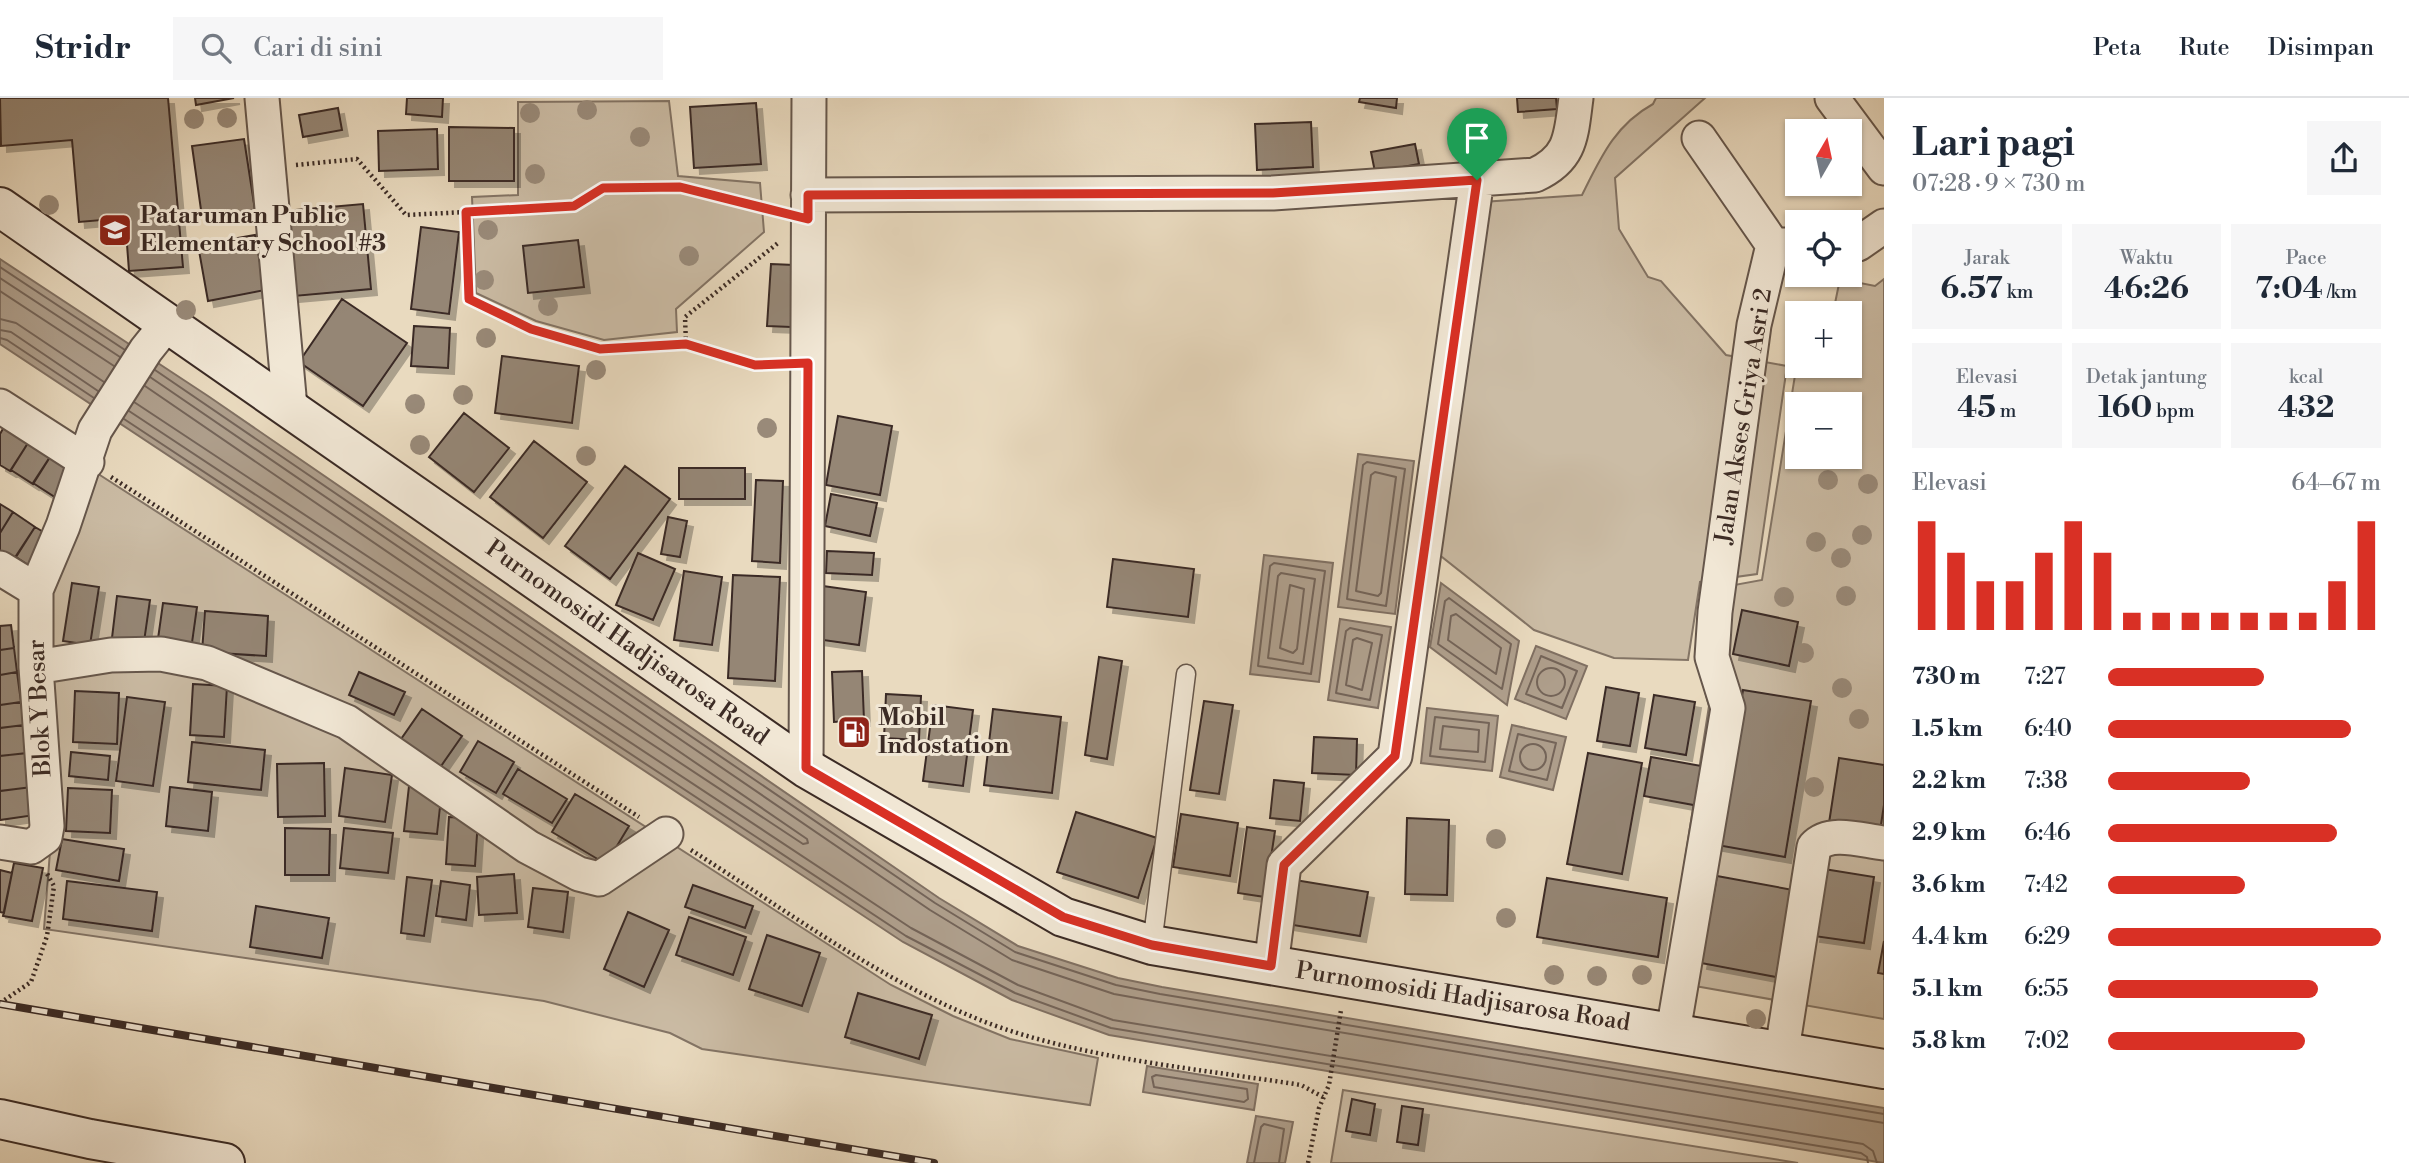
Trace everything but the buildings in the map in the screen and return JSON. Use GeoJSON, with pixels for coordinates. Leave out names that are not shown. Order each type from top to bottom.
{"type":"FeatureCollection","features":[{"type":"Feature","properties":{"kind":"street"},"geometry":{"type":"LineString","coordinates":[[262,98],[290,407]]}},
{"type":"Feature","properties":{"kind":"street"},"geometry":{"type":"LineString","coordinates":[[806,768],[809,98]]}},
{"type":"Feature","properties":{"kind":"street"},"geometry":{"type":"LineString","coordinates":[[808,195],[1273,193],[1535,175],[1554,167],[1564,153],[1571,137],[1576,98]]}},
{"type":"Feature","properties":{"kind":"street"},"geometry":{"type":"LineString","coordinates":[[1832,98],[1884,168]]}},
{"type":"Feature","properties":{"kind":"street"},"geometry":{"type":"LineString","coordinates":[[1699,138],[1785,245]]}},
{"type":"Feature","properties":{"kind":"street"},"geometry":{"type":"LineString","coordinates":[[1271,966],[1284,865],[1395,756],[1477,180]]}},
{"type":"Feature","properties":{"kind":"street","name":"Purnomosidi Hadjisarosa Road"},"geometry":{"type":"LineString","coordinates":[[0,207],[156,337],[290,407],[806,768],[1063,917],[1152,945],[1884,1069]]}},
{"type":"Feature","properties":{"kind":"street"},"geometry":{"type":"LineString","coordinates":[[1862,241],[1884,226]]}},
{"type":"Feature","properties":{"kind":"street","name":"Jalan Akses Griya Asri 2"},"geometry":{"type":"LineString","coordinates":[[1673,1032],[1728,708],[1712,656],[1715,612],[1754,325],[1785,245]]}},
{"type":"Feature","properties":{"kind":"street"},"geometry":{"type":"LineString","coordinates":[[0,568],[36,590],[87,462],[95,430],[156,337]]}},
{"type":"Feature","properties":{"kind":"street"},"geometry":{"type":"LineString","coordinates":[[0,406],[87,462]]}},
{"type":"Feature","properties":{"kind":"street","name":"Blok Y Besar"},"geometry":{"type":"LineString","coordinates":[[26,838],[36,667],[36,590]]}},
{"type":"Feature","properties":{"kind":"street"},"geometry":{"type":"LineString","coordinates":[[36,667],[124,655],[161,654],[207,663],[347,722],[528,847],[579,874],[599,879],[666,834]]}},
{"type":"Feature","properties":{"kind":"street"},"geometry":{"type":"LineString","coordinates":[[1782,1050],[1814,847],[1820,840],[1830,837],[1884,843]]}},
{"type":"Feature","properties":{"kind":"street"},"geometry":{"type":"LineString","coordinates":[[0,1119],[90,1139],[225,1163]]}},
{"type":"Feature","properties":{"kind":"lane"},"geometry":{"type":"LineString","coordinates":[[1152,945],[1186,674]]}},
{"type":"Feature","properties":{"kind":"path"},"geometry":{"type":"LineString","coordinates":[[269,168],[357,159],[406,215],[574,206],[603,188],[680,187],[781,212],[781,222]]}},
{"type":"Feature","properties":{"kind":"path"},"geometry":{"type":"LineString","coordinates":[[466,212],[469,299],[531,329],[600,349],[686,344],[755,365],[808,363]]}},
{"type":"Feature","properties":{"kind":"path"},"geometry":{"type":"LineString","coordinates":[[686,344],[685,317],[781,240]]}},
{"type":"Feature","properties":{"kind":"path"},"geometry":{"type":"LineString","coordinates":[[0,1003],[30,982],[47,936],[54,886],[26,838]]}},
{"type":"Feature","properties":{"kind":"path"},"geometry":{"type":"LineString","coordinates":[[1308,1163],[1319,1108],[1329,1085],[1342,1006]]}},
{"type":"Feature","properties":{"kind":"shaded area"},"geometry":{"type":"Polygon","coordinates":[[[1656,98],[1705,98],[1615,178],[1619,229],[1648,277],[1661,281],[1726,355],[1785,366],[1757,574],[1700,582],[1688,660],[1614,658],[1534,630],[1432,549],[1482,202],[1582,195],[1610,143],[1640,112],[1653,104],[1656,98]]]}},
{"type":"Feature","properties":{"kind":"shaded area"},"geometry":{"type":"Polygon","coordinates":[[[669,101],[678,176],[760,183],[764,232],[676,309],[677,332],[604,340],[536,321],[476,293],[472,197],[518,195],[518,102],[669,101]]]}},
{"type":"Feature","properties":{"kind":"shaded area"},"geometry":{"type":"Polygon","coordinates":[[[1884,279],[1884,1019],[1666,981],[1709,706],[1697,662],[1707,590],[1762,580],[1785,437],[1785,469],[1862,469],[1862,392],[1792,392],[1795,378],[1862,378],[1862,301],[1835,301],[1838,287],[1862,287],[1862,283],[1875,286],[1884,279]]]}},
{"type":"Feature","properties":{"kind":"shaded area"},"geometry":{"type":"Polygon","coordinates":[[[89,468],[891,985],[953,1016],[1010,1039],[1098,1058],[1090,1105],[702,1049],[670,1033],[544,1001],[44,929],[52,826],[41,592],[89,468]]]}},
{"type":"Feature","properties":{"kind":"shaded area"},"geometry":{"type":"Polygon","coordinates":[[[1343,1090],[1798,1163],[1331,1163],[1343,1090]]]}},
{"type":"Feature","properties":{"kind":"water"},"geometry":{"type":"Polygon","coordinates":[[[0,259],[208,396],[939,898],[1018,946],[1118,978],[1162,987],[1884,1108],[1884,1163],[1109,1035],[1012,1000],[903,942],[0,344],[0,259]]]}},
{"type":"Feature","properties":{"kind":"water"},"geometry":{"type":"Polygon","coordinates":[[[1358,454],[1414,461],[1395,614],[1338,607],[1358,454]]]}},
{"type":"Feature","properties":{"kind":"water"},"geometry":{"type":"Polygon","coordinates":[[[1264,555],[1333,563],[1319,682],[1250,674],[1264,555]]]}},
{"type":"Feature","properties":{"kind":"water"},"geometry":{"type":"Polygon","coordinates":[[[1441,583],[1519,641],[1507,705],[1430,647],[1441,583]]]}},
{"type":"Feature","properties":{"kind":"water"},"geometry":{"type":"Polygon","coordinates":[[[1340,619],[1391,627],[1378,708],[1328,700],[1340,619]]]}},
{"type":"Feature","properties":{"kind":"water"},"geometry":{"type":"Polygon","coordinates":[[[1536,646],[1587,666],[1566,719],[1515,699],[1536,646]]]}},
{"type":"Feature","properties":{"kind":"water"},"geometry":{"type":"Polygon","coordinates":[[[1427,708],[1498,716],[1492,771],[1421,763],[1427,708]]]}},
{"type":"Feature","properties":{"kind":"water"},"geometry":{"type":"Polygon","coordinates":[[[1512,725],[1566,737],[1553,790],[1500,777],[1512,725]]]}},
{"type":"Feature","properties":{"kind":"water"},"geometry":{"type":"Polygon","coordinates":[[[1147,1066],[1258,1084],[1254,1110],[1143,1092],[1147,1066]]]}},
{"type":"Feature","properties":{"kind":"water"},"geometry":{"type":"Polygon","coordinates":[[[1256,1116],[1293,1122],[1285,1163],[1247,1163],[1256,1116]]]}},
{"type":"Feature","properties":{"kind":"railway"},"geometry":{"type":"LineString","coordinates":[[0,1004],[934,1163]]}},
{"type":"Feature","properties":{"kind":"place","name":"Pataruman Public Elementary School #3"},"geometry":{"type":"Point","coordinates":[115,230]}},
{"type":"Feature","properties":{"kind":"place","name":"Mobil Indostation"},"geometry":{"type":"Point","coordinates":[854,732]}},
{"type":"Feature","properties":{"kind":"route"},"geometry":{"type":"LineString","coordinates":[[1477,180],[1395,756],[1284,865],[1271,966],[1152,945],[1063,917],[806,768],[808,363],[755,365],[686,344],[600,349],[531,329],[469,299],[466,212],[574,206],[603,188],[680,187],[808,219],[808,195],[1273,193],[1477,180]]}}]}
